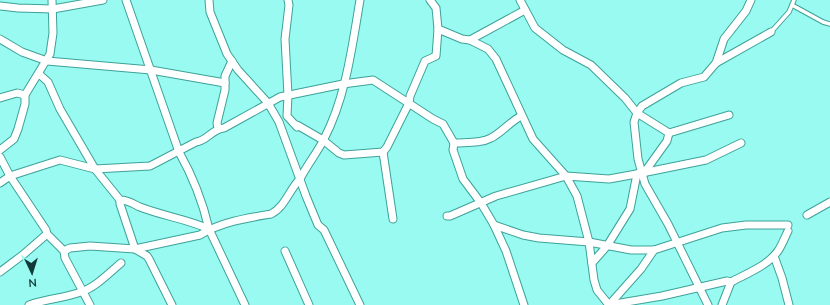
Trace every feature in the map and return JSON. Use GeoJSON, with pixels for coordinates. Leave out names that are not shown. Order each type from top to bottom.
{"type":"FeatureCollection","features":[{"type":"Feature","properties":{"kind":"street"},"geometry":{"type":"LineString","coordinates":[[4,0],[0,5],[18,8],[53,9],[103,0]]}},
{"type":"Feature","properties":{"kind":"street"},"geometry":{"type":"LineString","coordinates":[[0,150],[14,139],[25,104],[25,95],[50,54],[53,33],[52,0]]}},
{"type":"Feature","properties":{"kind":"street"},"geometry":{"type":"LineString","coordinates":[[126,0],[179,152],[188,167],[209,229],[245,305]]}},
{"type":"Feature","properties":{"kind":"street"},"geometry":{"type":"LineString","coordinates":[[209,0],[210,12],[227,54],[238,70],[268,103],[279,122],[318,224],[324,230],[360,305]]}},
{"type":"Feature","properties":{"kind":"street"},"geometry":{"type":"LineString","coordinates":[[288,0],[289,5],[285,39],[288,95],[287,116],[297,127],[297,125],[323,140],[339,153],[344,155],[383,152],[387,147],[409,103],[410,96],[425,61],[436,56],[438,29],[436,8],[430,0]]}},
{"type":"Feature","properties":{"kind":"street"},"geometry":{"type":"LineString","coordinates":[[64,251],[70,248],[90,246],[135,249],[200,235],[209,229],[275,212],[285,201],[295,184],[300,179],[323,140],[334,116],[350,58],[360,0]]}},
{"type":"Feature","properties":{"kind":"street"},"geometry":{"type":"LineString","coordinates":[[520,0],[534,28],[564,50],[591,65],[625,98],[637,113],[669,133],[729,115]]}},
{"type":"Feature","properties":{"kind":"street"},"geometry":{"type":"LineString","coordinates":[[716,63],[724,39],[746,12],[751,0]]}},
{"type":"Feature","properties":{"kind":"street"},"geometry":{"type":"LineString","coordinates":[[470,40],[525,10]]}},
{"type":"Feature","properties":{"kind":"street"},"geometry":{"type":"LineString","coordinates":[[438,29],[462,39],[470,40],[488,49],[496,59],[532,139],[566,176],[577,196],[589,242],[594,280],[597,290],[609,305],[641,268],[654,250]]}},
{"type":"Feature","properties":{"kind":"street"},"geometry":{"type":"LineString","coordinates":[[708,305],[645,184],[638,159],[634,122],[637,113],[642,106],[682,83],[704,77],[716,63],[771,32]]}},
{"type":"Feature","properties":{"kind":"street"},"geometry":{"type":"LineString","coordinates":[[0,40],[22,52],[47,61],[151,70],[225,83]]}},
{"type":"Feature","properties":{"kind":"street"},"geometry":{"type":"LineString","coordinates":[[218,128],[217,122],[225,90],[225,76],[232,62]]}},
{"type":"Feature","properties":{"kind":"street"},"geometry":{"type":"LineString","coordinates":[[39,74],[48,82],[60,109],[95,169],[120,200],[135,249],[147,256],[149,259],[172,305]]}},
{"type":"Feature","properties":{"kind":"street"},"geometry":{"type":"LineString","coordinates":[[0,182],[10,176],[60,160],[95,169],[150,166],[196,142],[202,142],[218,128],[224,128],[280,97],[343,84],[374,80],[443,124],[454,143],[453,150],[463,179],[481,203],[494,225],[506,251],[524,305]]}},
{"type":"Feature","properties":{"kind":"street"},"geometry":{"type":"LineString","coordinates":[[0,98],[17,94],[25,95]]}},
{"type":"Feature","properties":{"kind":"street"},"geometry":{"type":"LineString","coordinates":[[454,143],[477,142],[491,138],[521,116]]}},
{"type":"Feature","properties":{"kind":"street"},"geometry":{"type":"LineString","coordinates":[[592,263],[606,246],[630,209],[641,173],[667,141],[669,133]]}},
{"type":"Feature","properties":{"kind":"street"},"geometry":{"type":"LineString","coordinates":[[447,216],[496,196],[566,176],[609,179],[641,173],[706,160],[741,143]]}},
{"type":"Feature","properties":{"kind":"street"},"geometry":{"type":"LineString","coordinates":[[383,152],[393,219]]}},
{"type":"Feature","properties":{"kind":"street"},"geometry":{"type":"LineString","coordinates":[[0,157],[10,176],[46,230],[46,234],[64,251],[65,258],[90,305]]}},
{"type":"Feature","properties":{"kind":"street"},"geometry":{"type":"LineString","coordinates":[[120,200],[128,200],[140,207],[197,223],[209,229]]}},
{"type":"Feature","properties":{"kind":"street"},"geometry":{"type":"LineString","coordinates":[[807,215],[830,202]]}},
{"type":"Feature","properties":{"kind":"street"},"geometry":{"type":"LineString","coordinates":[[494,225],[539,238],[589,242],[631,250],[654,250],[722,228],[746,225],[788,228],[779,249],[774,256],[759,268],[731,282],[727,281],[662,296],[609,305]]}},
{"type":"Feature","properties":{"kind":"street"},"geometry":{"type":"LineString","coordinates":[[0,272],[24,254],[46,234]]}},
{"type":"Feature","properties":{"kind":"street"},"geometry":{"type":"LineString","coordinates":[[285,251],[309,305]]}},
{"type":"Feature","properties":{"kind":"street"},"geometry":{"type":"LineString","coordinates":[[774,256],[782,278],[789,305]]}},
{"type":"Feature","properties":{"kind":"street"},"geometry":{"type":"LineString","coordinates":[[29,305],[40,301],[82,292],[100,281],[121,263]]}},
{"type":"Feature","properties":{"kind":"street"},"geometry":{"type":"LineString","coordinates":[[722,305],[731,282]]}},
{"type":"Feature","properties":{"kind":"lane"},"geometry":{"type":"LineString","coordinates":[[771,32],[789,12],[794,0]]}},
{"type":"Feature","properties":{"kind":"lane"},"geometry":{"type":"LineString","coordinates":[[792,5],[818,20],[830,24]]}}]}
